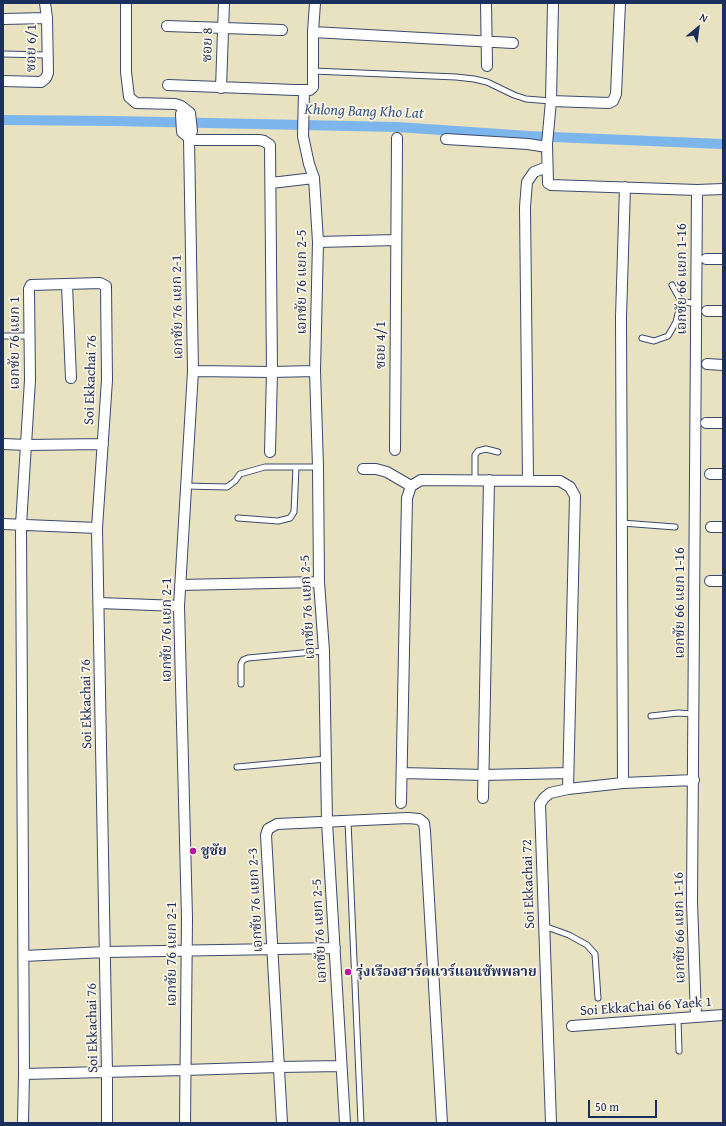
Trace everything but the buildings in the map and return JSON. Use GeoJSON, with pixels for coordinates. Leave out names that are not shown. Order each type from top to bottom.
{"type":"FeatureCollection","features":[{"type":"Feature","properties":{"kind":"street"},"geometry":{"type":"LineString","coordinates":[[45,3],[47,18]]}},
{"type":"Feature","properties":{"kind":"street","name":"เอกชัย 76 แยก 2-1"},"geometry":{"type":"LineString","coordinates":[[126,3],[126,72],[129,97],[136,103],[175,104],[185,112],[188,135],[193,370],[178,606],[187,951],[185,1123]]}},
{"type":"Feature","properties":{"kind":"street","name":"ซอย 8"},"geometry":{"type":"LineString","coordinates":[[221,88],[224,3]]}},
{"type":"Feature","properties":{"kind":"street"},"geometry":{"type":"LineString","coordinates":[[168,85],[309,90],[313,87],[313,32],[315,3]]}},
{"type":"Feature","properties":{"kind":"street"},"geometry":{"type":"LineString","coordinates":[[486,3],[487,66]]}},
{"type":"Feature","properties":{"kind":"street"},"geometry":{"type":"LineString","coordinates":[[553,3],[551,101],[547,145],[548,182],[551,184],[696,190],[723,189]]}},
{"type":"Feature","properties":{"kind":"street"},"geometry":{"type":"LineString","coordinates":[[551,101],[609,103],[613,101],[616,94],[620,3]]}},
{"type":"Feature","properties":{"kind":"street","name":"ซอย 6/1"},"geometry":{"type":"LineString","coordinates":[[3,19],[47,18],[48,55],[48,73],[44,81],[3,81]]}},
{"type":"Feature","properties":{"kind":"street"},"geometry":{"type":"LineString","coordinates":[[167,26],[282,30]]}},
{"type":"Feature","properties":{"kind":"street"},"geometry":{"type":"LineString","coordinates":[[313,32],[486,40],[513,43]]}},
{"type":"Feature","properties":{"kind":"street","name":"เอกชัย 76 แยก 2-5"},"geometry":{"type":"LineString","coordinates":[[304,90],[303,136],[309,164],[314,178],[318,242],[315,371],[320,582],[324,651],[327,822],[345,1123]]}},
{"type":"Feature","properties":{"kind":"street"},"geometry":{"type":"LineString","coordinates":[[188,135],[264,141],[270,145],[272,372],[270,452]]}},
{"type":"Feature","properties":{"kind":"street","name":"ซอย 4/1"},"geometry":{"type":"LineString","coordinates":[[395,450],[396,138]]}},
{"type":"Feature","properties":{"kind":"street"},"geometry":{"type":"LineString","coordinates":[[446,139],[547,145]]}},
{"type":"Feature","properties":{"kind":"street"},"geometry":{"type":"LineString","coordinates":[[528,481],[525,207],[527,182],[534,172],[547,167]]}},
{"type":"Feature","properties":{"kind":"street"},"geometry":{"type":"LineString","coordinates":[[271,183],[314,178]]}},
{"type":"Feature","properties":{"kind":"street"},"geometry":{"type":"LineString","coordinates":[[623,783],[621,317],[625,187]]}},
{"type":"Feature","properties":{"kind":"street","name":"เอกชัย 66 แยก 1-16"},"geometry":{"type":"LineString","coordinates":[[696,190],[694,780],[692,902],[696,1017]]}},
{"type":"Feature","properties":{"kind":"street"},"geometry":{"type":"LineString","coordinates":[[318,242],[396,240]]}},
{"type":"Feature","properties":{"kind":"street"},"geometry":{"type":"LineString","coordinates":[[706,259],[723,259]]}},
{"type":"Feature","properties":{"kind":"street","name":"เอกชัย 76 แยก 1"},"geometry":{"type":"LineString","coordinates":[[23,1123],[24,956],[21,525],[30,380],[30,286],[100,283],[105,285]]}},
{"type":"Feature","properties":{"kind":"street"},"geometry":{"type":"LineString","coordinates":[[67,285],[71,378]]}},
{"type":"Feature","properties":{"kind":"street","name":"Soi Ekkachai 76"},"geometry":{"type":"LineString","coordinates":[[105,285],[107,380],[97,528],[107,1123]]}},
{"type":"Feature","properties":{"kind":"street"},"geometry":{"type":"LineString","coordinates":[[707,311],[723,311]]}},
{"type":"Feature","properties":{"kind":"street"},"geometry":{"type":"LineString","coordinates":[[707,364],[723,365]]}},
{"type":"Feature","properties":{"kind":"street"},"geometry":{"type":"LineString","coordinates":[[193,370],[272,372],[315,371]]}},
{"type":"Feature","properties":{"kind":"street"},"geometry":{"type":"LineString","coordinates":[[706,423],[723,423]]}},
{"type":"Feature","properties":{"kind":"street"},"geometry":{"type":"LineString","coordinates":[[3,444],[102,444]]}},
{"type":"Feature","properties":{"kind":"street"},"geometry":{"type":"LineString","coordinates":[[363,469],[376,469],[388,472],[411,486]]}},
{"type":"Feature","properties":{"kind":"street"},"geometry":{"type":"LineString","coordinates":[[710,474],[723,474]]}},
{"type":"Feature","properties":{"kind":"street"},"geometry":{"type":"LineString","coordinates":[[401,803],[407,498],[411,486],[421,480],[560,481],[570,487],[575,496],[568,789]]}},
{"type":"Feature","properties":{"kind":"street"},"geometry":{"type":"LineString","coordinates":[[483,798],[489,480]]}},
{"type":"Feature","properties":{"kind":"street"},"geometry":{"type":"LineString","coordinates":[[3,524],[97,528]]}},
{"type":"Feature","properties":{"kind":"street"},"geometry":{"type":"LineString","coordinates":[[711,527],[723,527]]}},
{"type":"Feature","properties":{"kind":"street"},"geometry":{"type":"LineString","coordinates":[[710,581],[723,581]]}},
{"type":"Feature","properties":{"kind":"street"},"geometry":{"type":"LineString","coordinates":[[180,585],[320,582]]}},
{"type":"Feature","properties":{"kind":"street"},"geometry":{"type":"LineString","coordinates":[[99,603],[178,606]]}},
{"type":"Feature","properties":{"kind":"street"},"geometry":{"type":"LineString","coordinates":[[402,773],[484,775],[568,773]]}},
{"type":"Feature","properties":{"kind":"street","name":"Soi Ekkachai 72"},"geometry":{"type":"LineString","coordinates":[[551,1123],[540,804],[550,793],[568,789],[623,783],[694,780]]}},
{"type":"Feature","properties":{"kind":"street","name":"เอกชัย 76 แยก 2-3"},"geometry":{"type":"LineString","coordinates":[[282,1123],[266,835],[268,829],[277,824],[408,818],[419,819],[424,823],[425,831],[442,1123]]}},
{"type":"Feature","properties":{"kind":"street"},"geometry":{"type":"LineString","coordinates":[[24,956],[105,952],[335,948]]}},
{"type":"Feature","properties":{"kind":"street","name":"Soi EkkaChai 66 Yaek 1"},"geometry":{"type":"LineString","coordinates":[[572,1026],[723,1015]]}},
{"type":"Feature","properties":{"kind":"street"},"geometry":{"type":"LineString","coordinates":[[24,1074],[341,1066]]}},
{"type":"Feature","properties":{"kind":"lane"},"geometry":{"type":"LineString","coordinates":[[3,54],[48,55]]}},
{"type":"Feature","properties":{"kind":"lane"},"geometry":{"type":"LineString","coordinates":[[313,71],[474,79],[488,82],[514,95],[526,99],[551,101]]}},
{"type":"Feature","properties":{"kind":"lane"},"geometry":{"type":"LineString","coordinates":[[642,338],[654,341],[668,336],[676,322],[681,301],[672,284]]}},
{"type":"Feature","properties":{"kind":"lane"},"geometry":{"type":"LineString","coordinates":[[681,301],[696,304]]}},
{"type":"Feature","properties":{"kind":"lane"},"geometry":{"type":"LineString","coordinates":[[3,336],[29,336]]}},
{"type":"Feature","properties":{"kind":"lane"},"geometry":{"type":"LineString","coordinates":[[475,480],[475,455],[478,451],[486,449],[498,452]]}},
{"type":"Feature","properties":{"kind":"lane"},"geometry":{"type":"LineString","coordinates":[[185,486],[227,487],[235,481],[240,474],[265,467],[318,466]]}},
{"type":"Feature","properties":{"kind":"lane"},"geometry":{"type":"LineString","coordinates":[[238,518],[278,521],[290,518],[294,512],[296,467]]}},
{"type":"Feature","properties":{"kind":"lane"},"geometry":{"type":"LineString","coordinates":[[622,524],[675,526]]}},
{"type":"Feature","properties":{"kind":"lane"},"geometry":{"type":"LineString","coordinates":[[241,684],[241,664],[243,660],[248,658],[324,651]]}},
{"type":"Feature","properties":{"kind":"lane"},"geometry":{"type":"LineString","coordinates":[[651,716],[694,714]]}},
{"type":"Feature","properties":{"kind":"lane"},"geometry":{"type":"LineString","coordinates":[[237,767],[326,759]]}},
{"type":"Feature","properties":{"kind":"lane"},"geometry":{"type":"LineString","coordinates":[[348,821],[361,1123]]}},
{"type":"Feature","properties":{"kind":"lane"},"geometry":{"type":"LineString","coordinates":[[544,926],[569,935],[587,945],[595,954],[598,998]]}},
{"type":"Feature","properties":{"kind":"lane"},"geometry":{"type":"LineString","coordinates":[[678,1018],[679,1051]]}},
{"type":"Feature","properties":{"kind":"waterway","name":"Khlong Bang Kho Lat"},"geometry":{"type":"LineString","coordinates":[[3,120],[397,127],[529,136],[723,144]]}},
{"type":"Feature","properties":{"kind":"place","name":"ชูชัย"},"geometry":{"type":"Point","coordinates":[193,851]}},
{"type":"Feature","properties":{"kind":"place","name":"รุ่งเรืองฮาร์ดแวร์แอนซัพพลาย"},"geometry":{"type":"Point","coordinates":[348,972]}}]}
